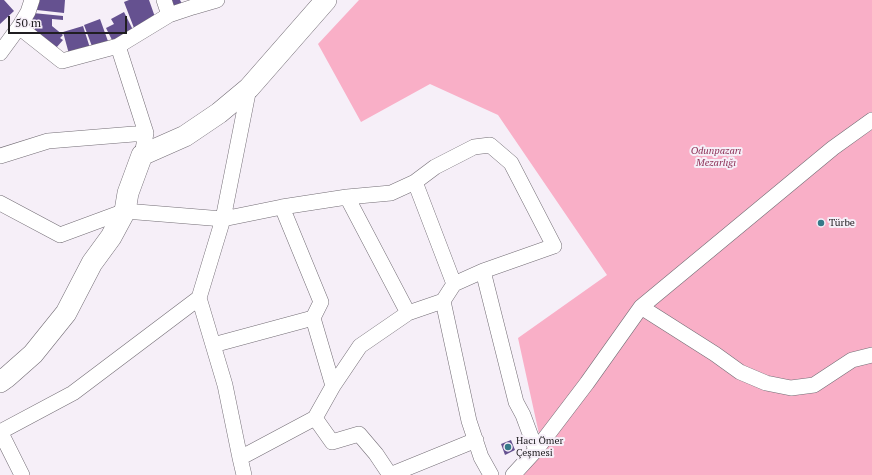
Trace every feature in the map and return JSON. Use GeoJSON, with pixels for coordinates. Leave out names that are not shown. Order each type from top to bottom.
{"type":"FeatureCollection","features":[{"type":"Feature","properties":{"kind":"street"},"geometry":{"type":"LineString","coordinates":[[0,53],[19,27],[28,12],[32,0]]}},
{"type":"Feature","properties":{"kind":"street"},"geometry":{"type":"LineString","coordinates":[[164,0],[169,15]]}},
{"type":"Feature","properties":{"kind":"street"},"geometry":{"type":"LineString","coordinates":[[19,27],[62,61],[118,46],[169,15],[217,0]]}},
{"type":"Feature","properties":{"kind":"street"},"geometry":{"type":"LineString","coordinates":[[142,155],[185,136],[219,113],[249,88],[326,0]]}},
{"type":"Feature","properties":{"kind":"street"},"geometry":{"type":"LineString","coordinates":[[0,382],[33,354],[66,313],[92,263],[111,237],[125,211],[128,193],[142,155],[146,133],[118,46]]}},
{"type":"Feature","properties":{"kind":"street"},"geometry":{"type":"LineString","coordinates":[[244,475],[225,385],[199,298],[223,219],[249,88]]}},
{"type":"Feature","properties":{"kind":"street"},"geometry":{"type":"LineString","coordinates":[[513,475],[536,450],[587,383],[641,307],[833,148],[872,120]]}},
{"type":"Feature","properties":{"kind":"street"},"geometry":{"type":"LineString","coordinates":[[0,156],[48,141],[146,133]]}},
{"type":"Feature","properties":{"kind":"street"},"geometry":{"type":"LineString","coordinates":[[0,203],[60,235],[125,211],[223,219],[347,196],[391,193],[415,182],[435,167],[474,146],[490,144],[511,163],[554,246],[483,271],[454,284],[443,301],[408,313],[360,346],[333,386],[315,418],[240,458]]}},
{"type":"Feature","properties":{"kind":"street"},"geometry":{"type":"LineString","coordinates":[[415,182],[454,284]]}},
{"type":"Feature","properties":{"kind":"street"},"geometry":{"type":"LineString","coordinates":[[347,196],[408,313]]}},
{"type":"Feature","properties":{"kind":"street"},"geometry":{"type":"LineString","coordinates":[[282,207],[320,302],[313,318],[333,386]]}},
{"type":"Feature","properties":{"kind":"street"},"geometry":{"type":"LineString","coordinates":[[483,271],[516,402],[523,415],[536,450]]}},
{"type":"Feature","properties":{"kind":"street"},"geometry":{"type":"LineString","coordinates":[[22,475],[0,432],[73,393],[199,298]]}},
{"type":"Feature","properties":{"kind":"street"},"geometry":{"type":"LineString","coordinates":[[443,301],[469,421],[481,457],[491,475]]}},
{"type":"Feature","properties":{"kind":"street"},"geometry":{"type":"LineString","coordinates":[[641,307],[715,354],[740,372],[766,383],[791,388],[814,385],[852,360],[872,355]]}},
{"type":"Feature","properties":{"kind":"street"},"geometry":{"type":"LineString","coordinates":[[213,345],[313,318]]}},
{"type":"Feature","properties":{"kind":"street"},"geometry":{"type":"LineString","coordinates":[[315,418],[332,442],[359,434],[376,454],[390,475],[476,440]]}},
{"type":"Feature","properties":{"kind":"green space","name":"Odunpazarı Mezarlığı"},"geometry":{"type":"Polygon","coordinates":[[[359,0],[872,0],[872,475],[519,475],[541,443],[518,338],[607,275],[498,115],[430,84],[361,122],[318,44],[359,0]]]}},
{"type":"Feature","properties":{"kind":"building"},"geometry":{"type":"Polygon","coordinates":[[[0,0],[4,0],[14,11],[0,24],[0,0]]]}},
{"type":"Feature","properties":{"kind":"building"},"geometry":{"type":"Polygon","coordinates":[[[38,0],[65,0],[64,13],[37,10],[38,0]]]}},
{"type":"Feature","properties":{"kind":"building"},"geometry":{"type":"Polygon","coordinates":[[[129,0],[149,0],[155,17],[145,21],[146,24],[134,28],[124,2],[129,0]]]}},
{"type":"Feature","properties":{"kind":"building"},"geometry":{"type":"Polygon","coordinates":[[[168,0],[180,0],[182,4],[172,9],[168,0]]]}},
{"type":"Feature","properties":{"kind":"building"},"geometry":{"type":"Polygon","coordinates":[[[124,12],[134,32],[113,42],[106,28],[114,24],[111,19],[124,12]]]}},
{"type":"Feature","properties":{"kind":"building"},"geometry":{"type":"Polygon","coordinates":[[[33,13],[63,16],[63,20],[52,19],[52,26],[63,35],[60,38],[63,40],[56,48],[35,34],[35,28],[32,27],[33,13]]]}},
{"type":"Feature","properties":{"kind":"building"},"geometry":{"type":"Polygon","coordinates":[[[100,19],[109,44],[93,49],[84,25],[100,19]]]}},
{"type":"Feature","properties":{"kind":"building"},"geometry":{"type":"Polygon","coordinates":[[[83,26],[90,48],[69,54],[63,32],[83,26]]]}},
{"type":"Feature","properties":{"kind":"building","name":"Hacı Ömer Çeşmesi"},"geometry":{"type":"Polygon","coordinates":[[[511,440],[515,450],[505,455],[501,444],[511,440]]]}},
{"type":"Feature","properties":{"kind":"place","name":"Türbe"},"geometry":{"type":"Point","coordinates":[821,223]}},
{"type":"Feature","properties":{"kind":"place","name":"Hacı Ömer Çeşmesi"},"geometry":{"type":"Point","coordinates":[508,447]}}]}
